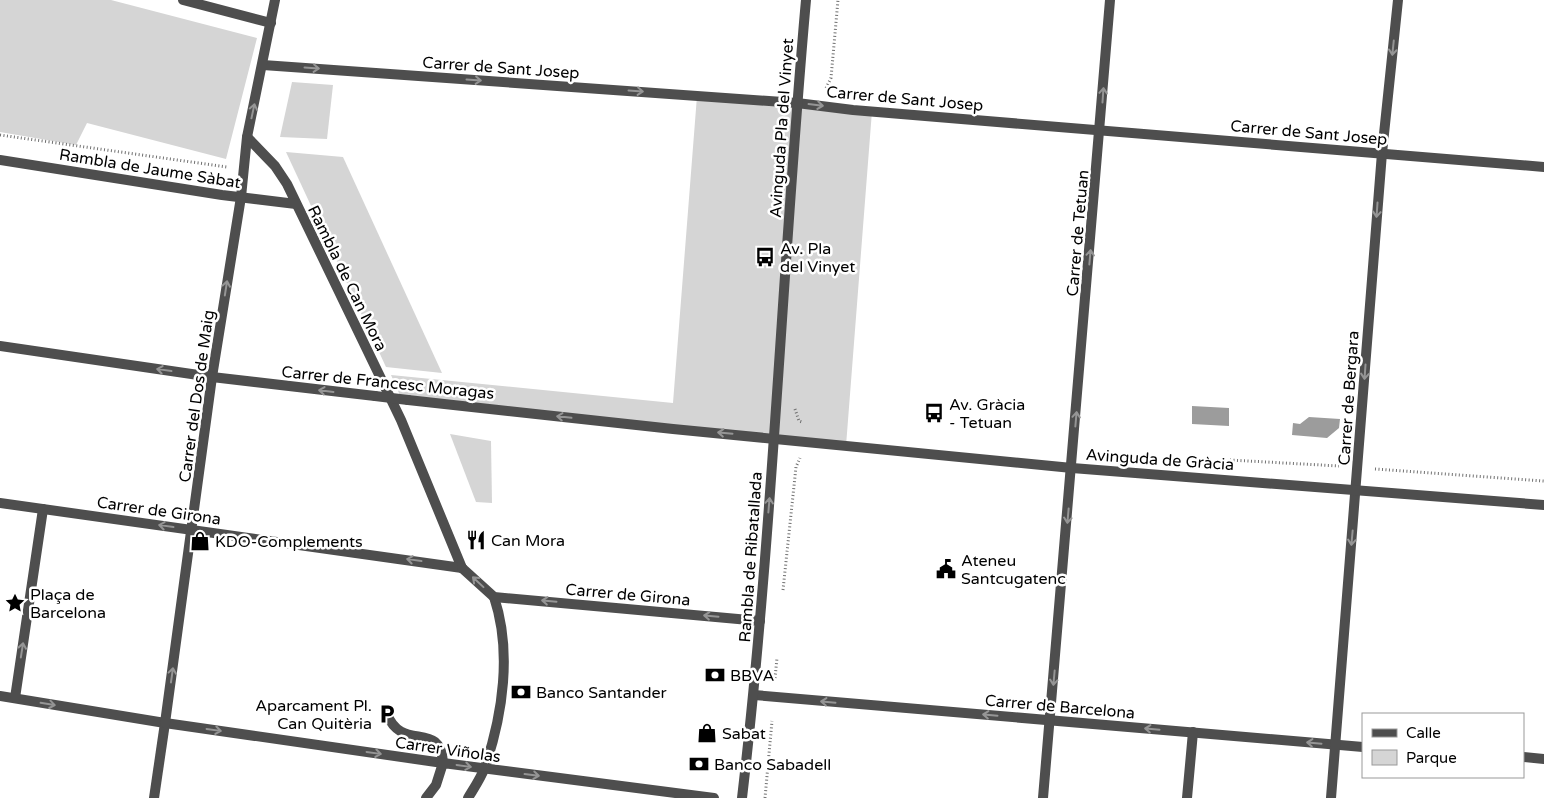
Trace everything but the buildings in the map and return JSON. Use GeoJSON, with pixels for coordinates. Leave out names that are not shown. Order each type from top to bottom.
{"type":"FeatureCollection","features":[{"type":"Feature","properties":{"kind":"street"},"geometry":{"type":"LineString","coordinates":[[183,0],[272,23]]}},
{"type":"Feature","properties":{"kind":"street","name":"Carrer del Dos de Maig"},"geometry":{"type":"LineString","coordinates":[[154,798],[212,377],[241,198],[248,137],[272,23],[275,0]]}},
{"type":"Feature","properties":{"kind":"street","name":"Avinguda Pla del Vinyet"},"geometry":{"type":"LineString","coordinates":[[774,438],[806,0]]}},
{"type":"Feature","properties":{"kind":"street","name":"Carrer de Tetuan"},"geometry":{"type":"LineString","coordinates":[[1043,798],[1110,0]]}},
{"type":"Feature","properties":{"kind":"street","name":"Carrer de Bergara"},"geometry":{"type":"LineString","coordinates":[[1331,798],[1382,153],[1398,0]]}},
{"type":"Feature","properties":{"kind":"street","name":"Carrer de Sant Josep"},"geometry":{"type":"LineString","coordinates":[[263,65],[797,103],[853,110],[1544,167]]}},
{"type":"Feature","properties":{"kind":"street","name":"Rambla de Can Mora"},"geometry":{"type":"LineString","coordinates":[[248,137],[275,166],[287,184],[401,420],[462,568],[494,597]]}},
{"type":"Feature","properties":{"kind":"street","name":"Rambla de Jaume Sàbat"},"geometry":{"type":"LineString","coordinates":[[0,160],[241,198],[296,204]]}},
{"type":"Feature","properties":{"kind":"street","name":"Carrer de Francesc Moragas"},"geometry":{"type":"LineString","coordinates":[[0,346],[212,377],[408,400],[774,438]]}},
{"type":"Feature","properties":{"kind":"street","name":"Avinguda de Gràcia"},"geometry":{"type":"LineString","coordinates":[[774,438],[1072,468],[1544,505]]}},
{"type":"Feature","properties":{"kind":"street","name":"Rambla de Ribatallada"},"geometry":{"type":"LineString","coordinates":[[742,798],[754,695],[774,438]]}},
{"type":"Feature","properties":{"kind":"street","name":"Carrer de Girona"},"geometry":{"type":"LineString","coordinates":[[0,503],[462,568]]}},
{"type":"Feature","properties":{"kind":"street"},"geometry":{"type":"LineString","coordinates":[[15,698],[43,509]]}},
{"type":"Feature","properties":{"kind":"street"},"geometry":{"type":"LineString","coordinates":[[468,798],[484,769],[494,738],[502,692],[504,648],[494,597]]}},
{"type":"Feature","properties":{"kind":"street","name":"Carrer de Girona"},"geometry":{"type":"LineString","coordinates":[[494,597],[760,621]]}},
{"type":"Feature","properties":{"kind":"street","name":"Carrer de Barcelona"},"geometry":{"type":"LineString","coordinates":[[754,695],[1362,747]]}},
{"type":"Feature","properties":{"kind":"street","name":"Carrer Viñolas"},"geometry":{"type":"LineString","coordinates":[[0,696],[165,723],[484,769],[714,798]]}},
{"type":"Feature","properties":{"kind":"street"},"geometry":{"type":"LineString","coordinates":[[387,714],[396,730],[405,735],[426,737],[437,742],[443,752],[443,763],[436,785],[426,798]]}},
{"type":"Feature","properties":{"kind":"street"},"geometry":{"type":"LineString","coordinates":[[1187,798],[1193,732]]}},
{"type":"Feature","properties":{"kind":"street"},"geometry":{"type":"LineString","coordinates":[[1524,757],[1544,758]]}},
{"type":"Feature","properties":{"kind":"path"},"geometry":{"type":"LineString","coordinates":[[817,105],[831,78],[838,0]]}},
{"type":"Feature","properties":{"kind":"path"},"geometry":{"type":"LineString","coordinates":[[0,135],[244,170]]}},
{"type":"Feature","properties":{"kind":"path"},"geometry":{"type":"LineString","coordinates":[[782,599],[796,467],[802,453],[815,450],[818,430],[799,421],[795,408]]}},
{"type":"Feature","properties":{"kind":"path"},"geometry":{"type":"LineString","coordinates":[[775,678],[778,648]]}},
{"type":"Feature","properties":{"kind":"path"},"geometry":{"type":"LineString","coordinates":[[765,798],[772,721]]}},
{"type":"Feature","properties":{"kind":"green space"},"geometry":{"type":"Polygon","coordinates":[[[0,0],[111,0],[257,38],[226,159],[87,123],[76,145],[0,132],[0,0]]]}},
{"type":"Feature","properties":{"kind":"green space"},"geometry":{"type":"Polygon","coordinates":[[[292,82],[333,85],[327,139],[280,137],[292,82]]]}},
{"type":"Feature","properties":{"kind":"green space"},"geometry":{"type":"Polygon","coordinates":[[[697,96],[872,111],[846,446],[402,400],[391,375],[673,403],[697,96]]]}},
{"type":"Feature","properties":{"kind":"green space"},"geometry":{"type":"Polygon","coordinates":[[[286,152],[343,157],[442,373],[386,367],[286,152]]]}},
{"type":"Feature","properties":{"kind":"green space"},"geometry":{"type":"Polygon","coordinates":[[[450,434],[491,441],[492,503],[476,502],[450,434]]]}},
{"type":"Feature","properties":{"kind":"shaded area"},"geometry":{"type":"Polygon","coordinates":[[[1192,406],[1229,408],[1229,426],[1192,424],[1192,406]]]}},
{"type":"Feature","properties":{"kind":"shaded area"},"geometry":{"type":"Polygon","coordinates":[[[1309,417],[1340,419],[1339,428],[1327,438],[1292,435],[1293,423],[1300,424],[1309,417]]]}},
{"type":"Feature","properties":{"kind":"place","name":"Av. Pla del Vinyet"},"geometry":{"type":"Point","coordinates":[765,257]}},
{"type":"Feature","properties":{"kind":"place","name":"Av. Gràcia - Tetuan"},"geometry":{"type":"Point","coordinates":[934,413]}},
{"type":"Feature","properties":{"kind":"place","name":"Can Mora"},"geometry":{"type":"Point","coordinates":[476,540]}},
{"type":"Feature","properties":{"kind":"place","name":"KDO-Complements"},"geometry":{"type":"Point","coordinates":[200,541]}},
{"type":"Feature","properties":{"kind":"place","name":"Ateneu Santcugatenc"},"geometry":{"type":"Point","coordinates":[946,569]}},
{"type":"Feature","properties":{"kind":"place","name":"Plaça de Barcelona"},"geometry":{"type":"Point","coordinates":[15,603]}},
{"type":"Feature","properties":{"kind":"place","name":"BBVA"},"geometry":{"type":"Point","coordinates":[715,675]}},
{"type":"Feature","properties":{"kind":"place","name":"Banco Santander"},"geometry":{"type":"Point","coordinates":[521,692]}},
{"type":"Feature","properties":{"kind":"place","name":"Aparcament Pl. Can Quitèria"},"geometry":{"type":"Point","coordinates":[387,714]}},
{"type":"Feature","properties":{"kind":"place","name":"Sabat"},"geometry":{"type":"Point","coordinates":[707,733]}},
{"type":"Feature","properties":{"kind":"place","name":"Banco Sabadell"},"geometry":{"type":"Point","coordinates":[699,764]}}]}
